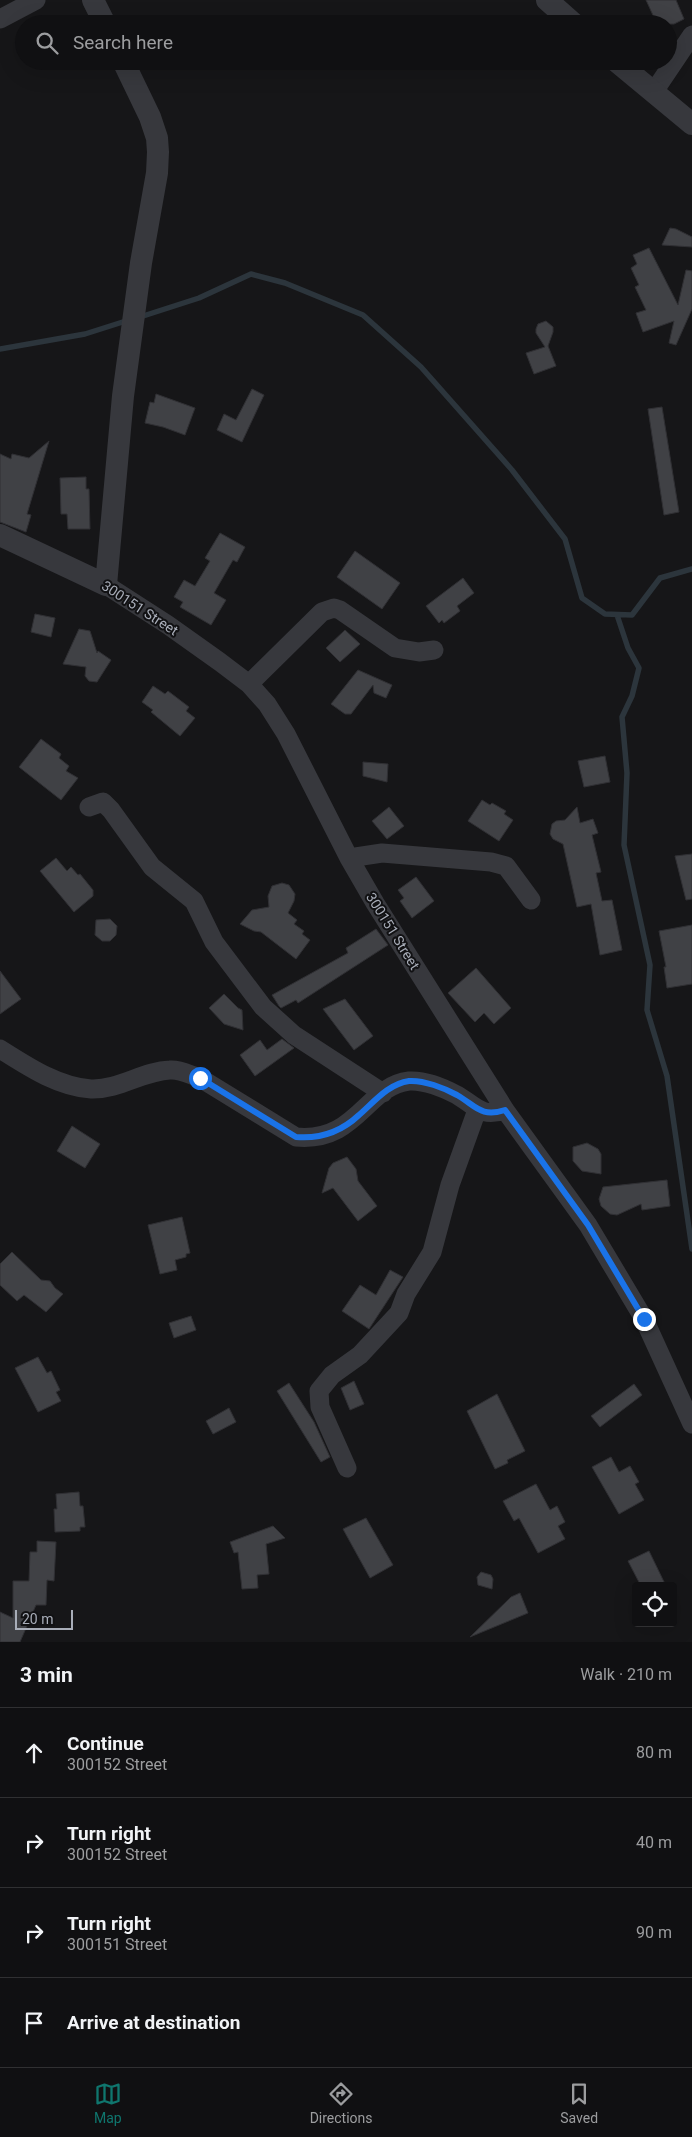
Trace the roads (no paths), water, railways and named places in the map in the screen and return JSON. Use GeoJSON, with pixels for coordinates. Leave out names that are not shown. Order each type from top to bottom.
{"type":"FeatureCollection","features":[{"type":"Feature","properties":{"kind":"street"},"geometry":{"type":"LineString","coordinates":[[0,19],[36,0]]}},
{"type":"Feature","properties":{"kind":"street"},"geometry":{"type":"LineString","coordinates":[[93,0],[100,15]]}},
{"type":"Feature","properties":{"kind":"street"},"geometry":{"type":"LineString","coordinates":[[547,0],[564,15]]}},
{"type":"Feature","properties":{"kind":"street"},"geometry":{"type":"LineString","coordinates":[[677,57],[692,35]]}},
{"type":"Feature","properties":{"kind":"street"},"geometry":{"type":"LineString","coordinates":[[106,585],[123,396],[141,263],[157,173],[157,138],[150,117],[127,70]]}},
{"type":"Feature","properties":{"kind":"street"},"geometry":{"type":"LineString","coordinates":[[626,70],[692,124]]}},
{"type":"Feature","properties":{"kind":"street"},"geometry":{"type":"LineString","coordinates":[[653,93],[668,70]]}},
{"type":"Feature","properties":{"kind":"street","name":"300151 Street"},"geometry":{"type":"LineString","coordinates":[[0,535],[106,585],[168,625],[249,684],[267,704],[286,734],[375,904],[505,1110],[588,1225],[644,1319],[692,1424]]}},
{"type":"Feature","properties":{"kind":"street"},"geometry":{"type":"LineString","coordinates":[[249,684],[322,612],[328,609],[340,610],[395,648],[420,652],[434,650]]}},
{"type":"Feature","properties":{"kind":"street"},"geometry":{"type":"LineString","coordinates":[[90,807],[104,802],[152,867],[194,901],[214,942],[263,1007],[294,1034],[383,1093]]}},
{"type":"Feature","properties":{"kind":"street"},"geometry":{"type":"LineString","coordinates":[[350,858],[382,853],[491,862],[506,866],[531,900]]}},
{"type":"Feature","properties":{"kind":"street"},"geometry":{"type":"LineString","coordinates":[[0,1049],[37,1072],[76,1087],[93,1089],[139,1079],[158,1072],[172,1070],[185,1072],[200,1078],[296,1137],[313,1139],[328,1135],[357,1117],[383,1093],[410,1081],[426,1084],[458,1096],[477,1110],[490,1114],[505,1110]]}},
{"type":"Feature","properties":{"kind":"street"},"geometry":{"type":"LineString","coordinates":[[347,1468],[320,1407],[319,1391],[332,1376],[360,1355],[399,1313],[406,1294],[432,1252],[450,1185],[477,1110]]}},
{"type":"Feature","properties":{"kind":"waterway"},"geometry":{"type":"LineString","coordinates":[[140,317],[199,298],[251,274],[285,283],[363,315],[421,367],[512,470],[565,539],[582,598],[605,614],[632,615],[660,578],[692,569]]}},
{"type":"Feature","properties":{"kind":"waterway"},"geometry":{"type":"LineString","coordinates":[[0,349],[85,334],[129,320]]}},
{"type":"Feature","properties":{"kind":"waterway"},"geometry":{"type":"LineString","coordinates":[[617,615],[628,648],[639,668],[632,696],[622,717],[627,773],[624,845],[650,965],[647,1010],[667,1076],[692,1249]]}}]}
